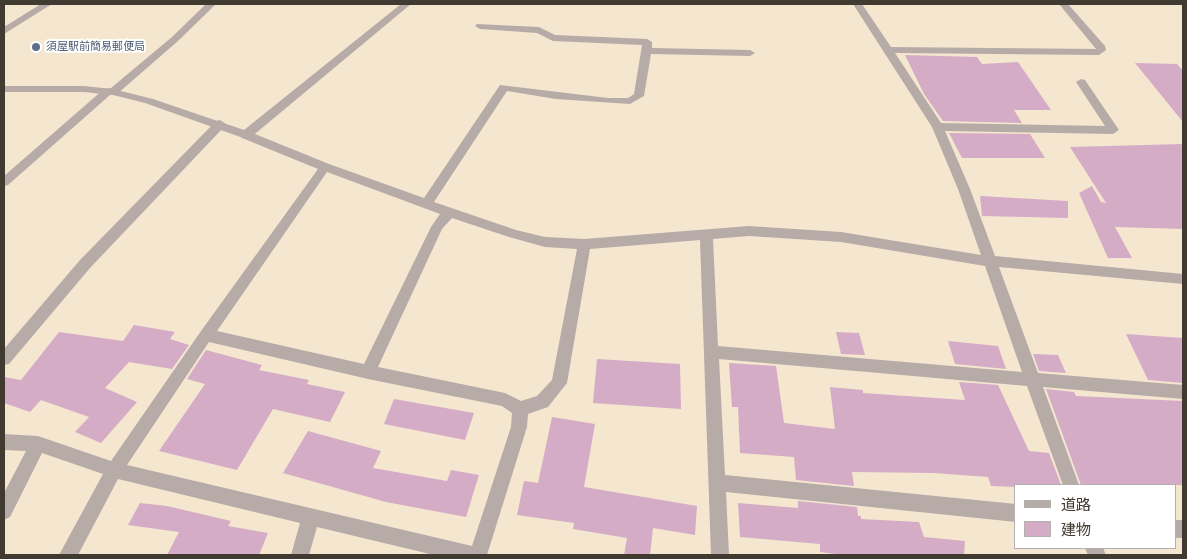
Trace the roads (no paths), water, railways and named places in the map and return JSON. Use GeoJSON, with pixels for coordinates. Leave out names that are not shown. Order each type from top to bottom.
{"type":"FeatureCollection","features":[{"type":"Feature","properties":{"kind":"street"},"geometry":{"type":"LineString","coordinates":[[4,31],[47,4]]}},
{"type":"Feature","properties":{"kind":"street"},"geometry":{"type":"LineString","coordinates":[[4,182],[175,39],[211,4]]}},
{"type":"Feature","properties":{"kind":"street"},"geometry":{"type":"LineString","coordinates":[[246,134],[406,4]]}},
{"type":"Feature","properties":{"kind":"street"},"geometry":{"type":"LineString","coordinates":[[858,4],[938,126],[964,190],[988,261],[1071,484]]}},
{"type":"Feature","properties":{"kind":"street"},"geometry":{"type":"LineString","coordinates":[[888,50],[1099,52],[1101,50],[1100,46],[1063,4]]}},
{"type":"Feature","properties":{"kind":"street"},"geometry":{"type":"LineString","coordinates":[[427,203],[504,87],[556,96],[608,101],[630,101],[639,96],[647,42],[553,38],[539,30],[480,26]]}},
{"type":"Feature","properties":{"kind":"street"},"geometry":{"type":"LineString","coordinates":[[647,51],[750,53]]}},
{"type":"Feature","properties":{"kind":"street"},"geometry":{"type":"LineString","coordinates":[[938,126],[1113,130],[1081,82]]}},
{"type":"Feature","properties":{"kind":"street"},"geometry":{"type":"LineString","coordinates":[[4,89],[110,92],[149,101],[220,124],[324,167],[449,212],[514,234],[545,242],[584,244],[749,231],[841,237],[988,261],[1183,279]]}},
{"type":"Feature","properties":{"kind":"street"},"geometry":{"type":"LineString","coordinates":[[4,359],[85,264],[220,124]]}},
{"type":"Feature","properties":{"kind":"street"},"geometry":{"type":"LineString","coordinates":[[68,555],[114,470],[324,167]]}},
{"type":"Feature","properties":{"kind":"street"},"geometry":{"type":"LineString","coordinates":[[368,372],[437,227],[449,212]]}},
{"type":"Feature","properties":{"kind":"street"},"geometry":{"type":"LineString","coordinates":[[706,234],[720,555]]}},
{"type":"Feature","properties":{"kind":"street"},"geometry":{"type":"LineString","coordinates":[[206,335],[368,372],[505,400],[520,409],[542,402],[559,383],[584,244]]}},
{"type":"Feature","properties":{"kind":"street"},"geometry":{"type":"LineString","coordinates":[[711,352],[1183,392]]}},
{"type":"Feature","properties":{"kind":"street"},"geometry":{"type":"LineString","coordinates":[[478,555],[519,427],[520,409]]}},
{"type":"Feature","properties":{"kind":"street"},"geometry":{"type":"LineString","coordinates":[[4,442],[38,444],[114,470],[471,555]]}},
{"type":"Feature","properties":{"kind":"street"},"geometry":{"type":"LineString","coordinates":[[4,511],[38,444]]}},
{"type":"Feature","properties":{"kind":"street"},"geometry":{"type":"LineString","coordinates":[[716,483],[1014,513]]}},
{"type":"Feature","properties":{"kind":"street"},"geometry":{"type":"LineString","coordinates":[[300,555],[310,517]]}},
{"type":"Feature","properties":{"kind":"place","name":"須屋駅前簡易郵便局"},"geometry":{"type":"Point","coordinates":[36,47]}}]}
